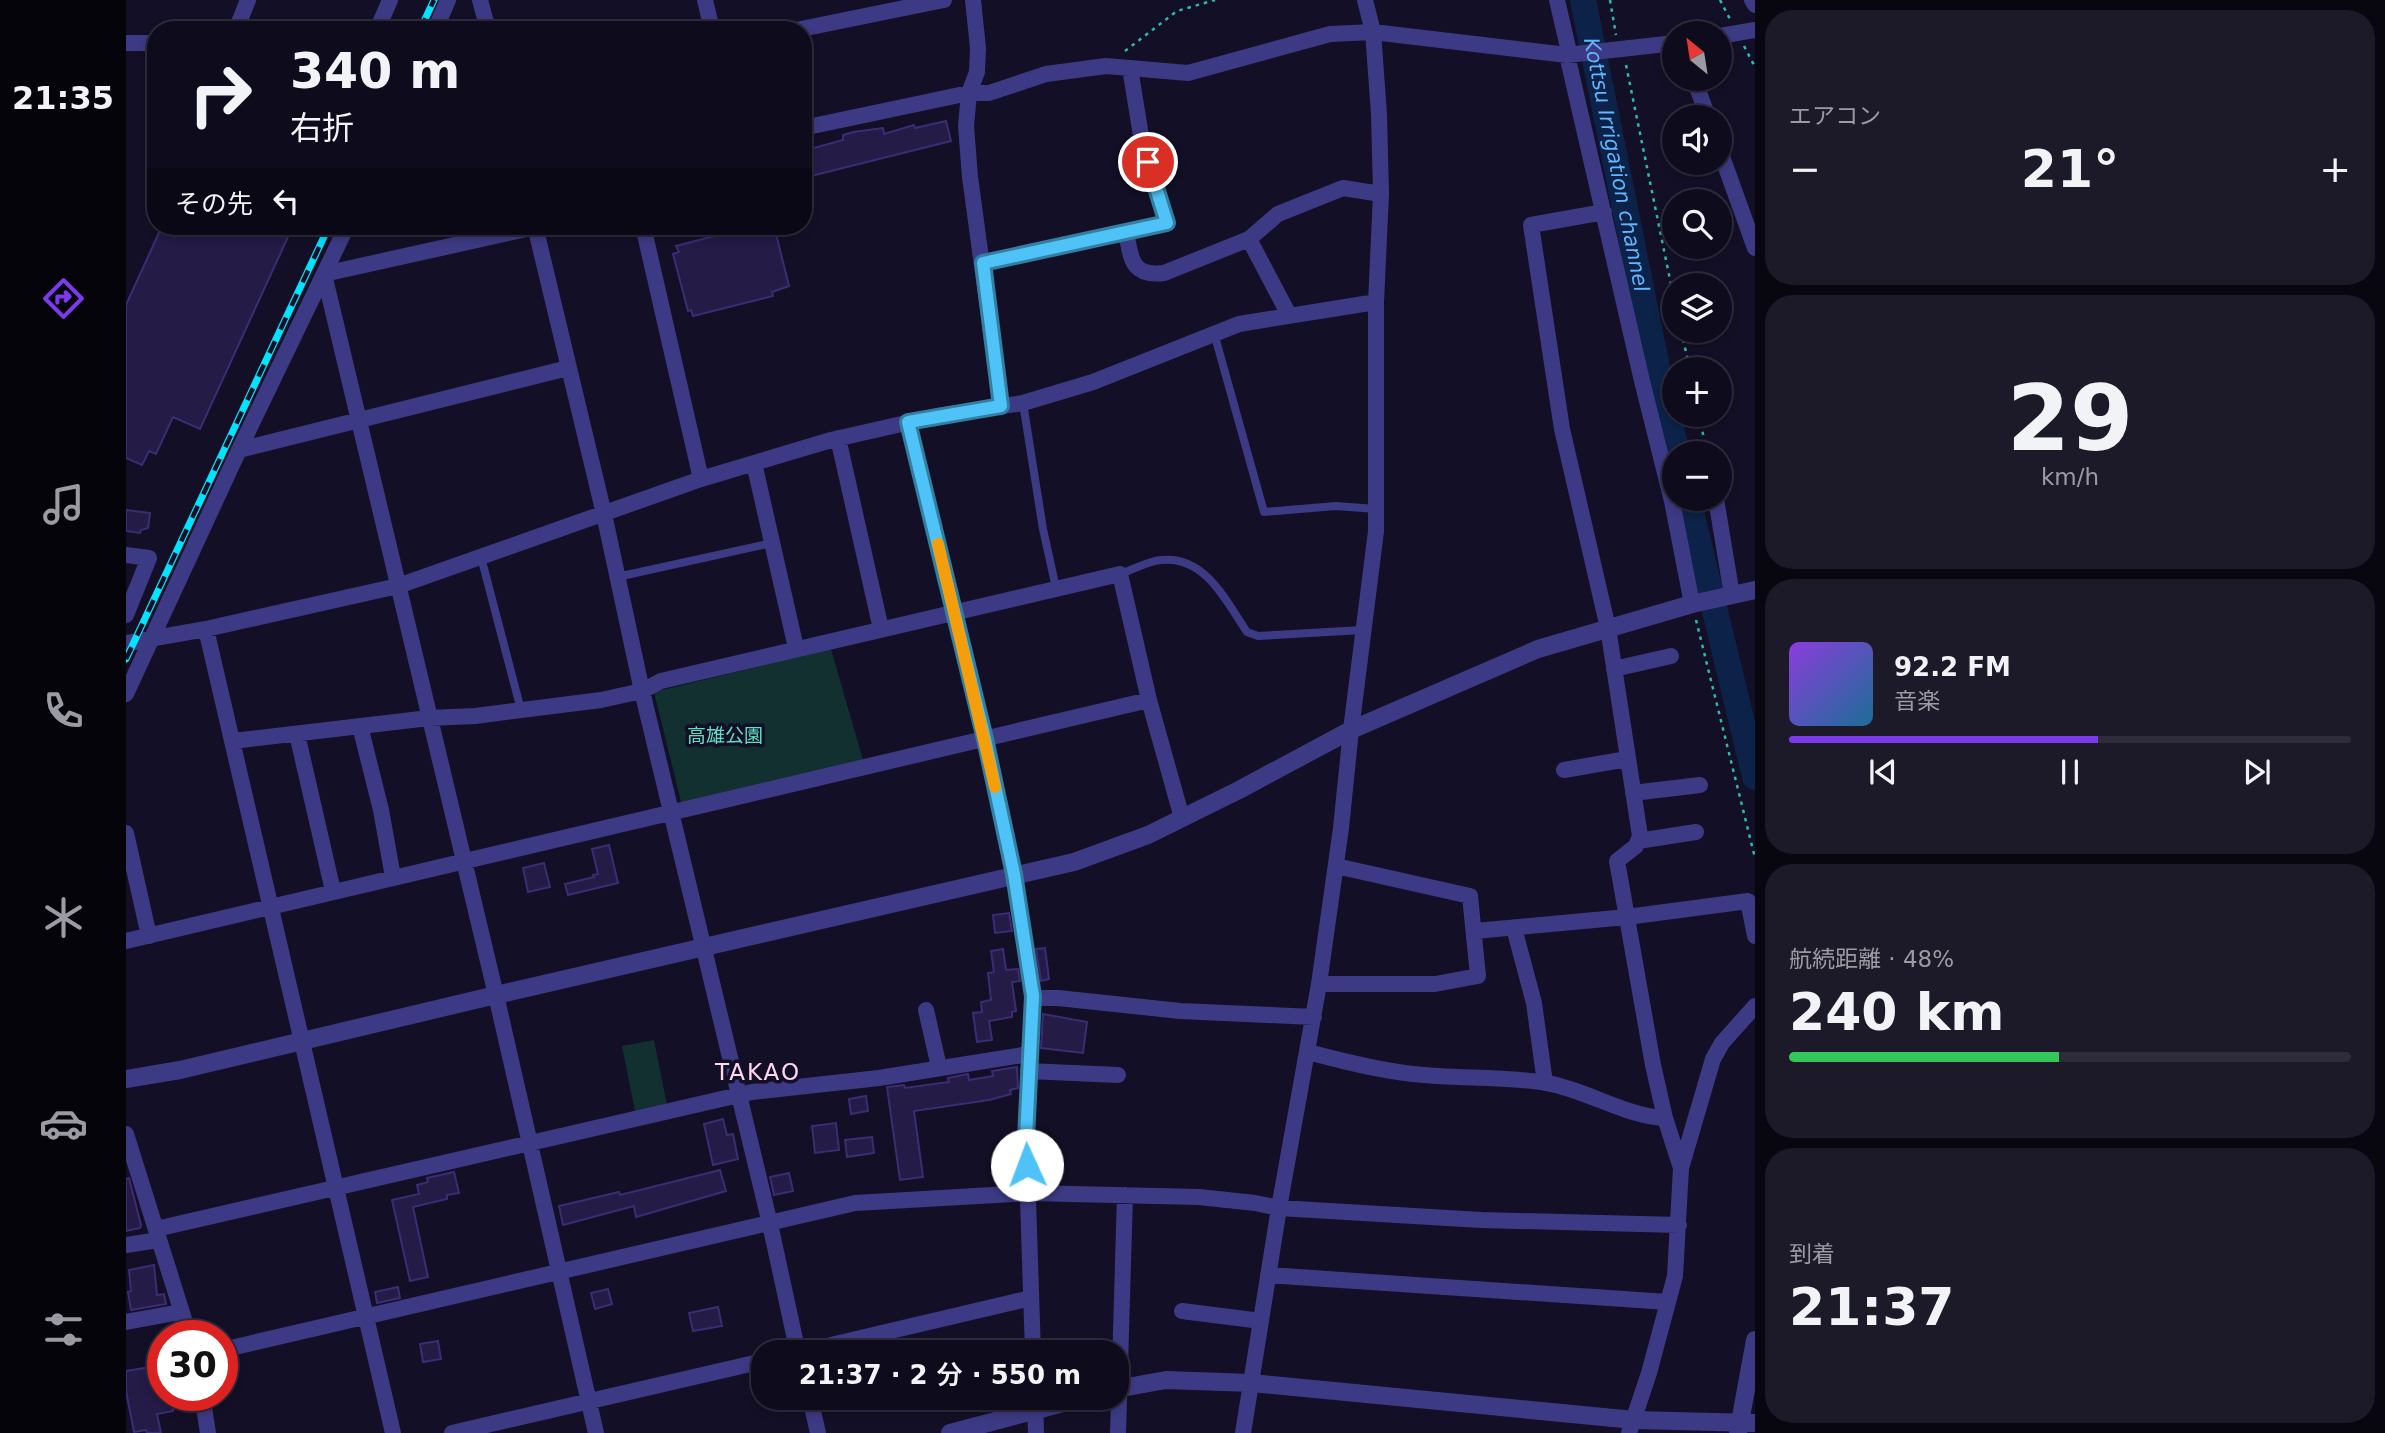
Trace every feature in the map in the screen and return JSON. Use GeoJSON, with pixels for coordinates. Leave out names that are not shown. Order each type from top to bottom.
{"type":"FeatureCollection","features":[{"type":"Feature","properties":{"kind":"street"},"geometry":{"type":"LineString","coordinates":[[240,21],[248,0]]}},
{"type":"Feature","properties":{"kind":"street"},"geometry":{"type":"LineString","coordinates":[[381,21],[390,0]]}},
{"type":"Feature","properties":{"kind":"street"},"geometry":{"type":"LineString","coordinates":[[439,21],[448,0]]}},
{"type":"Feature","properties":{"kind":"street"},"geometry":{"type":"LineString","coordinates":[[480,0],[486,21]]}},
{"type":"Feature","properties":{"kind":"street"},"geometry":{"type":"LineString","coordinates":[[705,0],[710,21]]}},
{"type":"Feature","properties":{"kind":"street"},"geometry":{"type":"LineString","coordinates":[[812,27],[944,0]]}},
{"type":"Feature","properties":{"kind":"street"},"geometry":{"type":"LineString","coordinates":[[973,0],[978,48],[977,72],[969,93],[966,126],[970,177],[1001,406]]}},
{"type":"Feature","properties":{"kind":"street"},"geometry":{"type":"LineString","coordinates":[[1243,1433],[1279,1208],[1320,984],[1376,531],[1376,302],[1381,194],[1373,32],[1365,0]]}},
{"type":"Feature","properties":{"kind":"street"},"geometry":{"type":"LineString","coordinates":[[1557,0],[1569,52],[1574,54]]}},
{"type":"Feature","properties":{"kind":"street"},"geometry":{"type":"LineString","coordinates":[[1752,0],[1755,5]]}},
{"type":"Feature","properties":{"kind":"street"},"geometry":{"type":"LineString","coordinates":[[1732,34],[1755,30]]}},
{"type":"Feature","properties":{"kind":"street"},"geometry":{"type":"LineString","coordinates":[[812,126],[969,93],[989,93],[1046,74],[1106,66],[1188,73],[1330,34],[1373,32],[1574,54],[1662,44]]}},
{"type":"Feature","properties":{"kind":"street"},"geometry":{"type":"LineString","coordinates":[[126,43],[147,43]]}},
{"type":"Feature","properties":{"kind":"street"},"geometry":{"type":"LineString","coordinates":[[1574,54],[1604,212],[1642,381],[1697,603]]}},
{"type":"Feature","properties":{"kind":"street"},"geometry":{"type":"LineString","coordinates":[[983,263],[1167,223],[1142,142],[1130,68]]}},
{"type":"Feature","properties":{"kind":"street"},"geometry":{"type":"LineString","coordinates":[[1729,175],[1755,248]]}},
{"type":"Feature","properties":{"kind":"street"},"geometry":{"type":"LineString","coordinates":[[1126,232],[1132,261],[1140,271],[1151,275],[1164,273],[1249,239],[1278,214],[1343,188],[1381,194]]}},
{"type":"Feature","properties":{"kind":"street"},"geometry":{"type":"LineString","coordinates":[[1604,212],[1531,225],[1562,429],[1608,628],[1640,836],[1636,846],[1617,861],[1665,1118],[1681,1168]]}},
{"type":"Feature","properties":{"kind":"street"},"geometry":{"type":"LineString","coordinates":[[126,694],[343,235]]}},
{"type":"Feature","properties":{"kind":"street"},"geometry":{"type":"LineString","coordinates":[[324,274],[497,235]]}},
{"type":"Feature","properties":{"kind":"street"},"geometry":{"type":"LineString","coordinates":[[539,235],[642,691],[770,1224],[795,1340]]}},
{"type":"Feature","properties":{"kind":"street"},"geometry":{"type":"LineString","coordinates":[[645,235],[701,479]]}},
{"type":"Feature","properties":{"kind":"street"},"geometry":{"type":"LineString","coordinates":[[1249,239],[1289,315]]}},
{"type":"Feature","properties":{"kind":"street"},"geometry":{"type":"LineString","coordinates":[[324,274],[496,995],[596,1433]]}},
{"type":"Feature","properties":{"kind":"street"},"geometry":{"type":"LineString","coordinates":[[126,643],[206,629],[398,586],[701,479],[838,438],[908,422],[1023,403],[1093,382],[1239,324],[1376,302]]}},
{"type":"Feature","properties":{"kind":"street"},"geometry":{"type":"LineString","coordinates":[[239,450],[568,368]]}},
{"type":"Feature","properties":{"kind":"street"},"geometry":{"type":"LineString","coordinates":[[908,422],[985,739],[1014,874],[1033,999],[1026,1138],[1033,1340]]}},
{"type":"Feature","properties":{"kind":"street"},"geometry":{"type":"LineString","coordinates":[[838,438],[881,629]]}},
{"type":"Feature","properties":{"kind":"street"},"geometry":{"type":"LineString","coordinates":[[754,463],[796,648]]}},
{"type":"Feature","properties":{"kind":"street"},"geometry":{"type":"LineString","coordinates":[[1718,511],[1729,596]]}},
{"type":"Feature","properties":{"kind":"street"},"geometry":{"type":"LineString","coordinates":[[126,555],[149,558],[126,615]]}},
{"type":"Feature","properties":{"kind":"street"},"geometry":{"type":"LineString","coordinates":[[233,741],[601,700],[642,691],[661,681],[796,648],[1120,574],[1149,700],[1182,818]]}},
{"type":"Feature","properties":{"kind":"street"},"geometry":{"type":"LineString","coordinates":[[126,1079],[180,1070],[1074,862],[1148,835],[1240,790],[1350,730],[1538,649],[1697,603],[1755,590]]}},
{"type":"Feature","properties":{"kind":"street"},"geometry":{"type":"LineString","coordinates":[[206,629],[393,1433]]}},
{"type":"Feature","properties":{"kind":"street"},"geometry":{"type":"LineString","coordinates":[[1614,669],[1671,656]]}},
{"type":"Feature","properties":{"kind":"street"},"geometry":{"type":"LineString","coordinates":[[126,941],[1149,700]]}},
{"type":"Feature","properties":{"kind":"street"},"geometry":{"type":"LineString","coordinates":[[360,726],[381,810],[393,877]]}},
{"type":"Feature","properties":{"kind":"street"},"geometry":{"type":"LineString","coordinates":[[297,734],[333,891]]}},
{"type":"Feature","properties":{"kind":"street"},"geometry":{"type":"LineString","coordinates":[[1564,770],[1627,759]]}},
{"type":"Feature","properties":{"kind":"street"},"geometry":{"type":"LineString","coordinates":[[1633,793],[1700,785]]}},
{"type":"Feature","properties":{"kind":"street"},"geometry":{"type":"LineString","coordinates":[[1638,841],[1696,832]]}},
{"type":"Feature","properties":{"kind":"street"},"geometry":{"type":"LineString","coordinates":[[126,833],[149,936]]}},
{"type":"Feature","properties":{"kind":"street"},"geometry":{"type":"LineString","coordinates":[[1320,984],[1435,984],[1478,976],[1470,896],[1336,866]]}},
{"type":"Feature","properties":{"kind":"street"},"geometry":{"type":"LineString","coordinates":[[1475,931],[1627,917],[1748,901],[1755,936]]}},
{"type":"Feature","properties":{"kind":"street"},"geometry":{"type":"LineString","coordinates":[[1514,928],[1534,1003],[1545,1083]]}},
{"type":"Feature","properties":{"kind":"street"},"geometry":{"type":"LineString","coordinates":[[1033,999],[1058,998],[1180,1011],[1314,1017]]}},
{"type":"Feature","properties":{"kind":"street"},"geometry":{"type":"LineString","coordinates":[[1632,1426],[1675,1276],[1681,1168],[1713,1059],[1722,1042],[1755,1006]]}},
{"type":"Feature","properties":{"kind":"street"},"geometry":{"type":"LineString","coordinates":[[926,1010],[939,1067]]}},
{"type":"Feature","properties":{"kind":"street"},"geometry":{"type":"LineString","coordinates":[[1308,1052],[1347,1063],[1411,1074],[1545,1083],[1575,1089],[1634,1112],[1665,1118]]}},
{"type":"Feature","properties":{"kind":"street"},"geometry":{"type":"LineString","coordinates":[[126,1244],[336,1188],[738,1095],[1029,1054]]}},
{"type":"Feature","properties":{"kind":"street"},"geometry":{"type":"LineString","coordinates":[[1028,1072],[1118,1075]]}},
{"type":"Feature","properties":{"kind":"street"},"geometry":{"type":"LineString","coordinates":[[126,1134],[183,1320]]}},
{"type":"Feature","properties":{"kind":"street"},"geometry":{"type":"LineString","coordinates":[[238,1346],[855,1203],[1029,1193],[1125,1195],[1199,1197],[1279,1208],[1481,1220],[1679,1225]]}},
{"type":"Feature","properties":{"kind":"street"},"geometry":{"type":"LineString","coordinates":[[1120,1340],[1125,1195]]}},
{"type":"Feature","properties":{"kind":"street"},"geometry":{"type":"LineString","coordinates":[[1268,1275],[1668,1302]]}},
{"type":"Feature","properties":{"kind":"street"},"geometry":{"type":"LineString","coordinates":[[853,1340],[1031,1298]]}},
{"type":"Feature","properties":{"kind":"street"},"geometry":{"type":"LineString","coordinates":[[1182,1311],[1261,1321]]}},
{"type":"Feature","properties":{"kind":"street"},"geometry":{"type":"LineString","coordinates":[[126,1322],[180,1312]]}},
{"type":"Feature","properties":{"kind":"street"},"geometry":{"type":"LineString","coordinates":[[1129,1387],[1166,1380],[1252,1383],[1632,1426],[1744,1426],[1755,1340]]}},
{"type":"Feature","properties":{"kind":"street"},"geometry":{"type":"LineString","coordinates":[[452,1433],[751,1364]]}},
{"type":"Feature","properties":{"kind":"street"},"geometry":{"type":"LineString","coordinates":[[813,1410],[818,1433]]}},
{"type":"Feature","properties":{"kind":"street"},"geometry":{"type":"LineString","coordinates":[[950,1433],[1017,1410]]}},
{"type":"Feature","properties":{"kind":"street"},"geometry":{"type":"LineString","coordinates":[[1035,1410],[1036,1433]]}},
{"type":"Feature","properties":{"kind":"street"},"geometry":{"type":"LineString","coordinates":[[1118,1410],[1118,1433]]}},
{"type":"Feature","properties":{"kind":"street"},"geometry":{"type":"LineString","coordinates":[[205,1411],[208,1433]]}},
{"type":"Feature","properties":{"kind":"lane"},"geometry":{"type":"LineString","coordinates":[[1214,334],[1265,512],[1336,506],[1376,509]]}},
{"type":"Feature","properties":{"kind":"lane"},"geometry":{"type":"LineString","coordinates":[[1023,403],[1042,529],[1056,588]]}},
{"type":"Feature","properties":{"kind":"lane"},"geometry":{"type":"LineString","coordinates":[[617,577],[772,543]]}},
{"type":"Feature","properties":{"kind":"lane"},"geometry":{"type":"LineString","coordinates":[[481,557],[520,710]]}},
{"type":"Feature","properties":{"kind":"lane"},"geometry":{"type":"LineString","coordinates":[[1120,574],[1162,560],[1196,565],[1210,579],[1247,632],[1258,636],[1365,630]]}},
{"type":"Feature","properties":{"kind":"path"},"geometry":{"type":"LineString","coordinates":[[1106,66],[1177,11],[1214,0]]}},
{"type":"Feature","properties":{"kind":"path"},"geometry":{"type":"LineString","coordinates":[[1609,0],[1668,273]]}},
{"type":"Feature","properties":{"kind":"path"},"geometry":{"type":"LineString","coordinates":[[1697,603],[1755,858]]}},
{"type":"Feature","properties":{"kind":"green space","name":"高雄公園"},"geometry":{"type":"Polygon","coordinates":[[[831,649],[863,760],[682,806],[654,692],[831,649]]]}},
{"type":"Feature","properties":{"kind":"green space"},"geometry":{"type":"Polygon","coordinates":[[[654,1040],[667,1105],[635,1111],[622,1046],[654,1040]]]}},
{"type":"Feature","properties":{"kind":"building"},"geometry":{"type":"Polygon","coordinates":[[[946,121],[951,141],[812,176],[812,149],[843,140],[843,135],[853,132],[883,128],[884,134],[914,125],[915,128],[946,121]]]}},
{"type":"Feature","properties":{"kind":"building"},"geometry":{"type":"Polygon","coordinates":[[[158,235],[289,235],[200,429],[173,417],[156,454],[149,451],[142,465],[126,458],[126,305],[158,235]]]}},
{"type":"Feature","properties":{"kind":"building"},"geometry":{"type":"Polygon","coordinates":[[[718,235],[776,235],[789,286],[772,292],[773,296],[693,316],[691,310],[688,311],[673,254],[679,252],[676,246],[718,235]]]}},
{"type":"Feature","properties":{"kind":"building"},"geometry":{"type":"Polygon","coordinates":[[[126,510],[150,513],[148,528],[140,533],[126,531],[126,510]]]}},
{"type":"Feature","properties":{"kind":"building"},"geometry":{"type":"Polygon","coordinates":[[[609,845],[618,883],[568,895],[565,884],[598,874],[592,849],[609,845]]]}},
{"type":"Feature","properties":{"kind":"building"},"geometry":{"type":"Polygon","coordinates":[[[544,863],[550,887],[528,892],[523,868],[544,863]]]}},
{"type":"Feature","properties":{"kind":"building"},"geometry":{"type":"Polygon","coordinates":[[[1009,913],[1012,931],[995,933],[993,915],[1009,913]]]}},
{"type":"Feature","properties":{"kind":"building"},"geometry":{"type":"Polygon","coordinates":[[[1045,948],[1049,979],[1041,981],[1036,949],[1045,948]]]}},
{"type":"Feature","properties":{"kind":"building"},"geometry":{"type":"Polygon","coordinates":[[[1003,949],[1006,970],[1018,969],[1020,981],[1012,982],[1016,1011],[1012,1012],[1012,1017],[989,1021],[992,1040],[977,1042],[973,1013],[982,1012],[981,1002],[991,1000],[988,973],[994,972],[991,951],[1003,949]]]}},
{"type":"Feature","properties":{"kind":"building"},"geometry":{"type":"Polygon","coordinates":[[[1043,1014],[1087,1022],[1083,1053],[1041,1048],[1043,1014]]]}},
{"type":"Feature","properties":{"kind":"building"},"geometry":{"type":"Polygon","coordinates":[[[1017,1067],[1018,1088],[1010,1090],[1011,1094],[989,1100],[914,1111],[923,1177],[900,1180],[887,1087],[904,1085],[905,1088],[949,1082],[948,1078],[968,1074],[969,1080],[993,1076],[992,1071],[1017,1067]]]}},
{"type":"Feature","properties":{"kind":"building"},"geometry":{"type":"Polygon","coordinates":[[[866,1096],[868,1111],[851,1114],[849,1099],[866,1096]]]}},
{"type":"Feature","properties":{"kind":"building"},"geometry":{"type":"Polygon","coordinates":[[[723,1119],[727,1135],[733,1134],[738,1159],[713,1165],[704,1124],[723,1119]]]}},
{"type":"Feature","properties":{"kind":"building"},"geometry":{"type":"Polygon","coordinates":[[[836,1123],[839,1150],[815,1153],[812,1126],[836,1123]]]}},
{"type":"Feature","properties":{"kind":"building"},"geometry":{"type":"Polygon","coordinates":[[[872,1137],[874,1153],[847,1157],[845,1140],[872,1137]]]}},
{"type":"Feature","properties":{"kind":"building"},"geometry":{"type":"Polygon","coordinates":[[[720,1170],[726,1191],[636,1217],[634,1206],[563,1225],[559,1206],[619,1192],[620,1195],[720,1170]]]}},
{"type":"Feature","properties":{"kind":"building"},"geometry":{"type":"Polygon","coordinates":[[[454,1172],[459,1193],[447,1195],[447,1199],[413,1207],[428,1277],[410,1281],[392,1200],[419,1194],[417,1185],[428,1182],[427,1178],[454,1172]]]}},
{"type":"Feature","properties":{"kind":"building"},"geometry":{"type":"Polygon","coordinates":[[[789,1173],[793,1191],[774,1195],[770,1177],[789,1173]]]}},
{"type":"Feature","properties":{"kind":"building"},"geometry":{"type":"Polygon","coordinates":[[[129,1178],[141,1225],[140,1228],[126,1231],[126,1179],[129,1178]]]}},
{"type":"Feature","properties":{"kind":"building"},"geometry":{"type":"Polygon","coordinates":[[[154,1265],[157,1295],[164,1294],[166,1304],[131,1310],[129,1270],[154,1265]]]}},
{"type":"Feature","properties":{"kind":"building"},"geometry":{"type":"Polygon","coordinates":[[[398,1287],[400,1298],[377,1303],[375,1292],[398,1287]]]}},
{"type":"Feature","properties":{"kind":"building"},"geometry":{"type":"Polygon","coordinates":[[[608,1289],[612,1304],[595,1309],[591,1293],[608,1289]]]}},
{"type":"Feature","properties":{"kind":"building"},"geometry":{"type":"Polygon","coordinates":[[[718,1307],[722,1326],[693,1331],[689,1313],[718,1307]]]}},
{"type":"Feature","properties":{"kind":"building"},"geometry":{"type":"Polygon","coordinates":[[[438,1341],[441,1359],[423,1362],[420,1344],[438,1341]]]}},
{"type":"Feature","properties":{"kind":"building"},"geometry":{"type":"Polygon","coordinates":[[[147,1368],[147,1411],[173,1411],[157,1414],[161,1433],[147,1433],[146,1430],[134,1432],[126,1391],[126,1371],[147,1368]]]}},
{"type":"Feature","properties":{"kind":"waterway","name":"Kottsu Irrigation channel"},"geometry":{"type":"LineString","coordinates":[[1583,0],[1674,441]]}},
{"type":"Feature","properties":{"kind":"waterway","name":"Kottsu Irrigation channel"},"geometry":{"type":"LineString","coordinates":[[1691,511],[1755,777]]}},
{"type":"Feature","properties":{"kind":"railway"},"geometry":{"type":"LineString","coordinates":[[424,21],[434,0]]}},
{"type":"Feature","properties":{"kind":"railway"},"geometry":{"type":"LineString","coordinates":[[126,659],[325,235]]}},
{"type":"Feature","properties":{"kind":"slow traffic"},"geometry":{"type":"LineString","coordinates":[[938,544],[995,787]]}},
{"type":"Feature","properties":{"kind":"district","name":"TAKAO"},"geometry":{"type":"Point","coordinates":[758,1072]}},
{"type":"Feature","properties":{"kind":"route"},"geometry":{"type":"LineString","coordinates":[[1027,1165],[1033,996],[1014,874],[985,739],[908,422],[1001,406],[983,263],[1167,223],[1148,162]]}}]}
